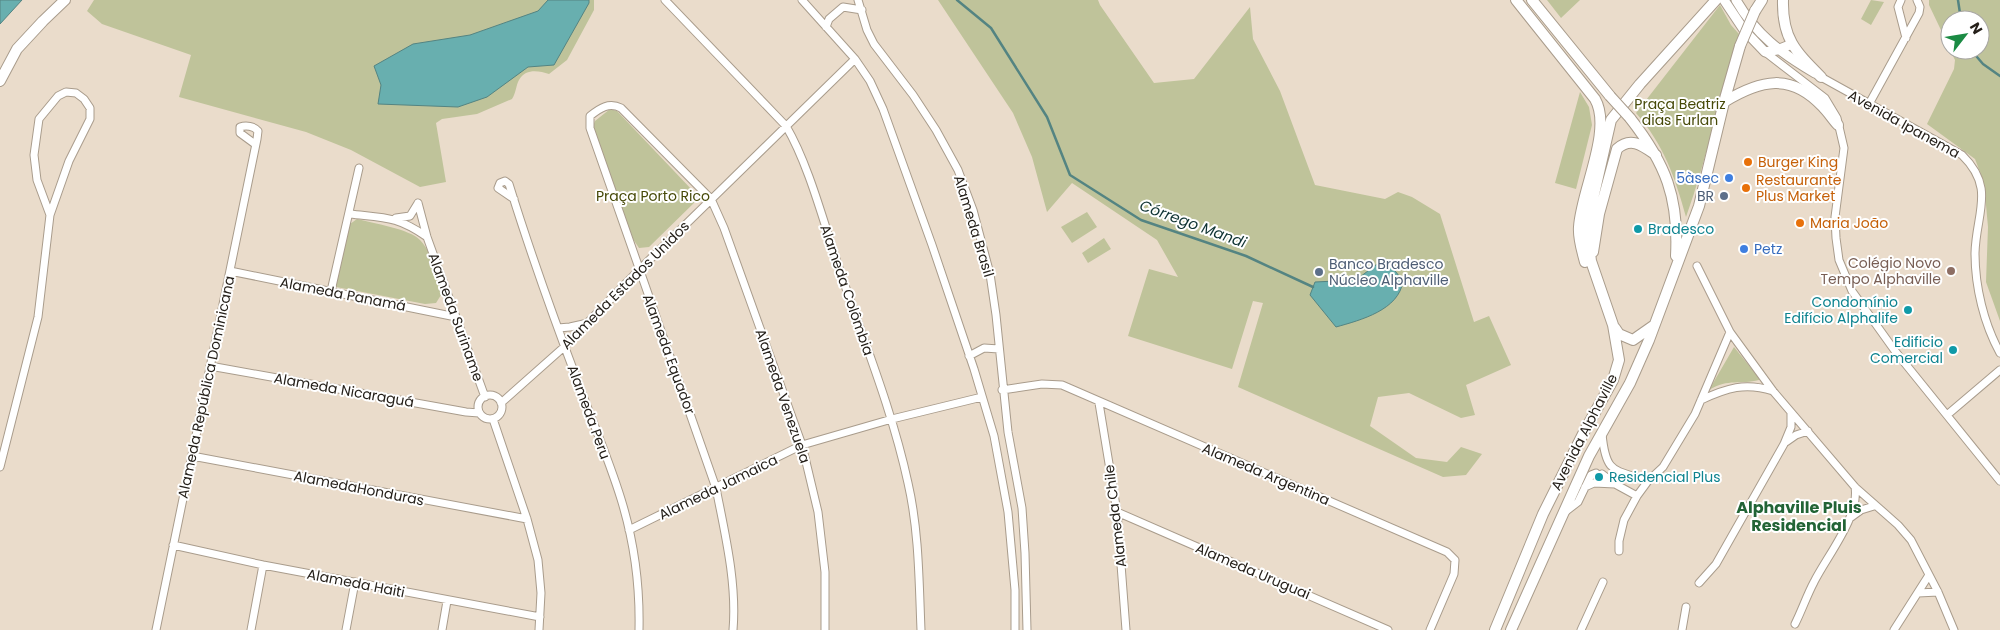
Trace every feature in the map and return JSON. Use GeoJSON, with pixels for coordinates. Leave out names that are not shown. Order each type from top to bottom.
{"type":"FeatureCollection","features":[{"type":"Feature","properties":{"kind":"main road"},"geometry":{"type":"LineString","coordinates":[[0,81],[17,49],[65,0]]}},
{"type":"Feature","properties":{"kind":"main road"},"geometry":{"type":"LineString","coordinates":[[1516,0],[1595,99],[1601,112],[1599,140],[1582,205],[1579,228],[1580,244],[1586,264],[1603,294]]}},
{"type":"Feature","properties":{"kind":"main road"},"geometry":{"type":"LineString","coordinates":[[1532,0],[1630,118],[1656,155],[1675,204],[1678,227],[1676,265]]}},
{"type":"Feature","properties":{"kind":"main road","name":"Avenida Alphaville"},"geometry":{"type":"LineString","coordinates":[[1495,630],[1549,502],[1584,432],[1613,380],[1619,360],[1613,325],[1592,261],[1588,236],[1590,212],[1611,120],[1640,84],[1716,0]]}},
{"type":"Feature","properties":{"kind":"main road","name":"Avenida Alphaville"},"geometry":{"type":"LineString","coordinates":[[1511,630],[1589,456],[1630,383],[1654,325],[1699,206],[1724,102],[1740,46],[1762,0]]}},
{"type":"Feature","properties":{"kind":"main road"},"geometry":{"type":"LineString","coordinates":[[1783,0],[1783,18],[1786,32],[1792,44],[1821,77]]}},
{"type":"Feature","properties":{"kind":"main road"},"geometry":{"type":"LineString","coordinates":[[1554,47],[1563,48],[1569,45]]}},
{"type":"Feature","properties":{"kind":"main road"},"geometry":{"type":"LineString","coordinates":[[1724,102],[1742,91],[1760,84],[1781,84],[1806,92],[1824,107],[1838,125]]}},
{"type":"Feature","properties":{"kind":"main road"},"geometry":{"type":"LineString","coordinates":[[1592,261],[1599,214],[1617,149],[1628,142],[1637,143],[1656,155]]}},
{"type":"Feature","properties":{"kind":"main road"},"geometry":{"type":"LineString","coordinates":[[1613,325],[1619,334],[1633,340],[1654,325]]}},
{"type":"Feature","properties":{"kind":"main road"},"geometry":{"type":"LineString","coordinates":[[1549,502],[1556,510],[1565,512]]}},
{"type":"Feature","properties":{"kind":"street","name":"Alameda Colômbia"},"geometry":{"type":"LineString","coordinates":[[665,0],[786,126],[793,137],[892,419],[912,505],[918,554],[922,630]]}},
{"type":"Feature","properties":{"kind":"street"},"geometry":{"type":"LineString","coordinates":[[802,0],[855,59],[870,81],[883,109],[932,245],[994,436],[1012,546],[1015,630]]}},
{"type":"Feature","properties":{"kind":"street","name":"Alameda Brasil"},"geometry":{"type":"LineString","coordinates":[[858,0],[866,30],[936,130],[958,170],[973,210],[990,274],[996,316],[1002,390],[1022,508],[1026,553],[1027,630]]}},
{"type":"Feature","properties":{"kind":"street"},"geometry":{"type":"LineString","coordinates":[[1724,0],[1744,30],[1765,52],[1825,98],[1833,110],[1844,148],[1835,217],[1839,260],[1844,274],[1852,291],[1875,325],[2000,481]]}},
{"type":"Feature","properties":{"kind":"street"},"geometry":{"type":"LineString","coordinates":[[1736,0],[1759,33],[1777,50],[1821,77]]}},
{"type":"Feature","properties":{"kind":"street"},"geometry":{"type":"LineString","coordinates":[[1901,0],[1898,8],[1906,38]]}},
{"type":"Feature","properties":{"kind":"street"},"geometry":{"type":"LineString","coordinates":[[1869,104],[1919,13],[1920,7],[1917,0]]}},
{"type":"Feature","properties":{"kind":"street"},"geometry":{"type":"LineString","coordinates":[[826,27],[828,19],[843,7],[862,10]]}},
{"type":"Feature","properties":{"kind":"street"},"geometry":{"type":"LineString","coordinates":[[1765,52],[1792,44]]}},
{"type":"Feature","properties":{"kind":"street","name":"Alameda Estados Unidos"},"geometry":{"type":"LineString","coordinates":[[501,403],[564,347],[639,270],[855,59]]}},
{"type":"Feature","properties":{"kind":"street","name":"Avenida Ipanema"},"geometry":{"type":"LineString","coordinates":[[1821,77],[1962,155],[1972,165],[1980,178],[1982,192],[1975,253],[1978,283],[1989,331],[2000,353]]}},
{"type":"Feature","properties":{"kind":"street"},"geometry":{"type":"LineString","coordinates":[[0,468],[38,317],[50,215],[69,161],[90,119],[90,108],[84,99],[76,93],[66,92],[58,96],[39,119],[34,155],[37,180],[50,215]]}},
{"type":"Feature","properties":{"kind":"street","name":"Alameda Equador"},"geometry":{"type":"LineString","coordinates":[[711,199],[621,108],[607,106],[590,116],[590,128],[716,488],[728,549],[734,614],[733,630]]}},
{"type":"Feature","properties":{"kind":"street","name":"Alameda República Dominicana"},"geometry":{"type":"LineString","coordinates":[[156,630],[255,144]]}},
{"type":"Feature","properties":{"kind":"street"},"geometry":{"type":"LineString","coordinates":[[331,291],[359,168]]}},
{"type":"Feature","properties":{"kind":"street","name":"Alameda Peru"},"geometry":{"type":"LineString","coordinates":[[514,199],[564,347],[621,499],[629,530],[639,605],[639,630]]}},
{"type":"Feature","properties":{"kind":"street","name":"Alameda Venezuela"},"geometry":{"type":"LineString","coordinates":[[711,199],[724,228],[802,445],[819,520],[825,572],[825,630]]}},
{"type":"Feature","properties":{"kind":"street","name":"Alameda Suriname"},"geometry":{"type":"LineString","coordinates":[[350,214],[394,218],[410,216],[418,203],[427,237],[485,397]]}},
{"type":"Feature","properties":{"kind":"street","name":"Alameda Suriname"},"geometry":{"type":"LineString","coordinates":[[394,218],[427,237]]}},
{"type":"Feature","properties":{"kind":"street"},"geometry":{"type":"LineString","coordinates":[[1697,266],[1730,332],[1773,391],[1855,487],[1874,506],[1898,525],[1911,540],[1938,592],[1954,630]]}},
{"type":"Feature","properties":{"kind":"street","name":"Alameda Panamá"},"geometry":{"type":"LineString","coordinates":[[230,271],[456,317]]}},
{"type":"Feature","properties":{"kind":"street"},"geometry":{"type":"LineString","coordinates":[[558,328],[588,323]]}},
{"type":"Feature","properties":{"kind":"street"},"geometry":{"type":"LineString","coordinates":[[1619,551],[1619,541],[1624,520],[1648,480],[1663,467],[1695,414],[1730,332]]}},
{"type":"Feature","properties":{"kind":"street"},"geometry":{"type":"LineString","coordinates":[[969,356],[984,348],[999,349]]}},
{"type":"Feature","properties":{"kind":"street","name":"Alameda Nicaraguá"},"geometry":{"type":"LineString","coordinates":[[210,366],[479,413]]}},
{"type":"Feature","properties":{"kind":"street"},"geometry":{"type":"LineString","coordinates":[[1947,415],[2000,370]]}},
{"type":"Feature","properties":{"kind":"street","name":"Alameda Argentina"},"geometry":{"type":"LineString","coordinates":[[1002,390],[1042,384],[1062,385],[1451,555],[1455,563],[1454,574],[1430,630]]}},
{"type":"Feature","properties":{"kind":"street"},"geometry":{"type":"LineString","coordinates":[[1702,400],[1720,392],[1745,386],[1758,386],[1773,391]]}},
{"type":"Feature","properties":{"kind":"street"},"geometry":{"type":"LineString","coordinates":[[493,396],[501,403],[502,411],[493,419],[485,418],[479,413],[478,405],[485,397],[493,396]]}},
{"type":"Feature","properties":{"kind":"street","name":"Alameda Jamaica"},"geometry":{"type":"LineString","coordinates":[[629,530],[802,445],[892,419],[982,397]]}},
{"type":"Feature","properties":{"kind":"street","name":"Alameda Chile"},"geometry":{"type":"LineString","coordinates":[[1099,402],[1117,512],[1126,630]]}},
{"type":"Feature","properties":{"kind":"street"},"geometry":{"type":"LineString","coordinates":[[1699,582],[1716,564],[1784,444],[1791,426],[1792,413]]}},
{"type":"Feature","properties":{"kind":"street"},"geometry":{"type":"LineString","coordinates":[[493,419],[538,560],[541,593],[539,630]]}},
{"type":"Feature","properties":{"kind":"street"},"geometry":{"type":"LineString","coordinates":[[1784,444],[1792,437],[1808,431]]}},
{"type":"Feature","properties":{"kind":"street"},"geometry":{"type":"LineString","coordinates":[[994,436],[1008,432]]}},
{"type":"Feature","properties":{"kind":"street"},"geometry":{"type":"LineString","coordinates":[[1602,433],[1604,454],[1607,462],[1613,468],[1648,480]]}},
{"type":"Feature","properties":{"kind":"street","name":"AlamedaHonduras"},"geometry":{"type":"LineString","coordinates":[[192,456],[526,519]]}},
{"type":"Feature","properties":{"kind":"street"},"geometry":{"type":"LineString","coordinates":[[1565,512],[1578,502],[1591,475],[1599,473],[1637,496]]}},
{"type":"Feature","properties":{"kind":"street"},"geometry":{"type":"LineString","coordinates":[[1617,485],[1625,473]]}},
{"type":"Feature","properties":{"kind":"street"},"geometry":{"type":"LineString","coordinates":[[1585,487],[1594,483],[1617,485]]}},
{"type":"Feature","properties":{"kind":"street"},"geometry":{"type":"LineString","coordinates":[[1795,624],[1814,582],[1850,518],[1856,500],[1855,487]]}},
{"type":"Feature","properties":{"kind":"street"},"geometry":{"type":"LineString","coordinates":[[1850,518],[1861,510],[1874,506]]}},
{"type":"Feature","properties":{"kind":"street","name":"Alameda Uruguai"},"geometry":{"type":"LineString","coordinates":[[1117,512],[1388,630]]}},
{"type":"Feature","properties":{"kind":"street","name":"Alameda Haiti"},"geometry":{"type":"LineString","coordinates":[[173,545],[447,601],[540,617]]}},
{"type":"Feature","properties":{"kind":"street"},"geometry":{"type":"LineString","coordinates":[[251,630],[263,564]]}},
{"type":"Feature","properties":{"kind":"street"},"geometry":{"type":"LineString","coordinates":[[1894,630],[1929,574]]}},
{"type":"Feature","properties":{"kind":"street"},"geometry":{"type":"LineString","coordinates":[[346,630],[355,582]]}},
{"type":"Feature","properties":{"kind":"street"},"geometry":{"type":"LineString","coordinates":[[1581,630],[1603,582]]}},
{"type":"Feature","properties":{"kind":"street"},"geometry":{"type":"LineString","coordinates":[[1918,593],[1938,592]]}},
{"type":"Feature","properties":{"kind":"street"},"geometry":{"type":"LineString","coordinates":[[442,630],[447,601]]}},
{"type":"Feature","properties":{"kind":"street"},"geometry":{"type":"LineString","coordinates":[[1682,630],[1686,607]]}},
{"type":"Feature","properties":{"kind":"green space"},"geometry":{"type":"Polygon","coordinates":[[[94,0],[594,0],[594,10],[567,60],[549,74],[537,71],[529,72],[519,80],[512,99],[477,114],[442,119],[436,123],[446,182],[420,187],[351,150],[306,132],[179,97],[191,55],[102,24],[87,11],[94,0]]]}},
{"type":"Feature","properties":{"kind":"green space"},"geometry":{"type":"Polygon","coordinates":[[[938,0],[1098,0],[1154,83],[1194,79],[1250,7],[1253,39],[1280,91],[1315,185],[1385,199],[1398,192],[1412,197],[1440,214],[1474,322],[1489,316],[1511,365],[1466,385],[1475,415],[1461,418],[1409,393],[1378,397],[1370,426],[1416,458],[1447,462],[1461,447],[1482,454],[1466,475],[1443,477],[1238,387],[1263,303],[1253,301],[1232,369],[1128,336],[1149,269],[1178,277],[1157,240],[1072,183],[1047,212],[1032,157],[1013,113],[938,0]]]}},
{"type":"Feature","properties":{"kind":"green space"},"geometry":{"type":"Polygon","coordinates":[[[1547,0],[1580,0],[1561,18],[1547,0]]]}},
{"type":"Feature","properties":{"kind":"green space"},"geometry":{"type":"Polygon","coordinates":[[[1871,0],[1884,2],[1871,25],[1861,19],[1871,0]]]}},
{"type":"Feature","properties":{"kind":"green space"},"geometry":{"type":"Polygon","coordinates":[[[1929,0],[2000,0],[2000,321],[1986,282],[1988,227],[1984,183],[1975,159],[1927,124],[1954,69],[1955,60],[1990,60],[1990,10],[1940,10],[1940,28],[1929,5],[1929,0]]]}},
{"type":"Feature","properties":{"kind":"green space","name":"Praça Beatriz dias Furlan"},"geometry":{"type":"Polygon","coordinates":[[[1720,5],[1731,25],[1739,34],[1725,79],[1701,172],[1686,217],[1677,188],[1661,149],[1636,113],[1720,5]]]}},
{"type":"Feature","properties":{"kind":"green space"},"geometry":{"type":"Polygon","coordinates":[[[1580,92],[1589,107],[1592,125],[1576,189],[1555,183],[1580,92]]]}},
{"type":"Feature","properties":{"kind":"green space","name":"Praça Porto Rico"},"geometry":{"type":"Polygon","coordinates":[[[610,109],[617,111],[693,191],[696,201],[649,247],[639,248],[633,239],[593,126],[595,121],[610,109]]]}},
{"type":"Feature","properties":{"kind":"green space"},"geometry":{"type":"Polygon","coordinates":[[[1087,212],[1097,227],[1072,243],[1061,227],[1087,212]]]}},
{"type":"Feature","properties":{"kind":"green space"},"geometry":{"type":"Polygon","coordinates":[[[357,219],[400,230],[420,240],[432,259],[437,273],[441,295],[436,303],[425,304],[336,287],[350,224],[357,219]]]}},
{"type":"Feature","properties":{"kind":"green space"},"geometry":{"type":"Polygon","coordinates":[[[1104,238],[1111,249],[1088,263],[1082,253],[1104,238]]]}},
{"type":"Feature","properties":{"kind":"green space"},"geometry":{"type":"Polygon","coordinates":[[[1734,347],[1759,380],[1723,384],[1709,390],[1734,347]]]}},
{"type":"Feature","properties":{"kind":"water"},"geometry":{"type":"Polygon","coordinates":[[[0,0],[22,0],[0,24],[0,0]]]}},
{"type":"Feature","properties":{"kind":"water"},"geometry":{"type":"Polygon","coordinates":[[[548,0],[589,0],[554,65],[528,67],[487,97],[458,107],[378,104],[381,85],[374,66],[413,44],[470,35],[538,11],[548,0]]]}},
{"type":"Feature","properties":{"kind":"water"},"geometry":{"type":"Polygon","coordinates":[[[1385,258],[1403,281],[1400,291],[1387,306],[1377,312],[1336,327],[1310,295],[1315,282],[1356,280],[1385,258]]]}},
{"type":"Feature","properties":{"kind":"waterway","name":"Córrego Mandi"},"geometry":{"type":"LineString","coordinates":[[957,0],[991,28],[1047,117],[1070,175],[1141,220],[1246,256],[1313,287]]}},
{"type":"Feature","properties":{"kind":"waterway"},"geometry":{"type":"LineString","coordinates":[[1958,0],[1960,10]]}},
{"type":"Feature","properties":{"kind":"waterway"},"geometry":{"type":"LineString","coordinates":[[1980,60],[2000,76]]}},
{"type":"Feature","properties":{"kind":"place","name":"Burger King"},"geometry":{"type":"Point","coordinates":[1748,162]}},
{"type":"Feature","properties":{"kind":"place","name":"5àsec"},"geometry":{"type":"Point","coordinates":[1729,178]}},
{"type":"Feature","properties":{"kind":"place","name":"Restaurante Plus Market"},"geometry":{"type":"Point","coordinates":[1746,188]}},
{"type":"Feature","properties":{"kind":"place","name":"BR"},"geometry":{"type":"Point","coordinates":[1724,196]}},
{"type":"Feature","properties":{"kind":"place","name":"Maria João"},"geometry":{"type":"Point","coordinates":[1800,223]}},
{"type":"Feature","properties":{"kind":"place","name":"Bradesco"},"geometry":{"type":"Point","coordinates":[1638,229]}},
{"type":"Feature","properties":{"kind":"place","name":"Petz"},"geometry":{"type":"Point","coordinates":[1744,249]}},
{"type":"Feature","properties":{"kind":"place","name":"Colégio Novo Tempo Alphaville"},"geometry":{"type":"Point","coordinates":[1951,271]}},
{"type":"Feature","properties":{"kind":"place","name":"Banco Bradesco Núcleo Alphaville"},"geometry":{"type":"Point","coordinates":[1319,272]}},
{"type":"Feature","properties":{"kind":"place","name":"Condomínio Edifício Alphalife"},"geometry":{"type":"Point","coordinates":[1908,310]}},
{"type":"Feature","properties":{"kind":"place","name":"Edificio Comercial"},"geometry":{"type":"Point","coordinates":[1953,350]}},
{"type":"Feature","properties":{"kind":"place","name":"Residencial Plus"},"geometry":{"type":"Point","coordinates":[1599,477]}},
{"type":"Feature","properties":{"kind":"district","name":"Alphaville Pluis Residencial"},"geometry":{"type":"Point","coordinates":[1799,516]}}]}
